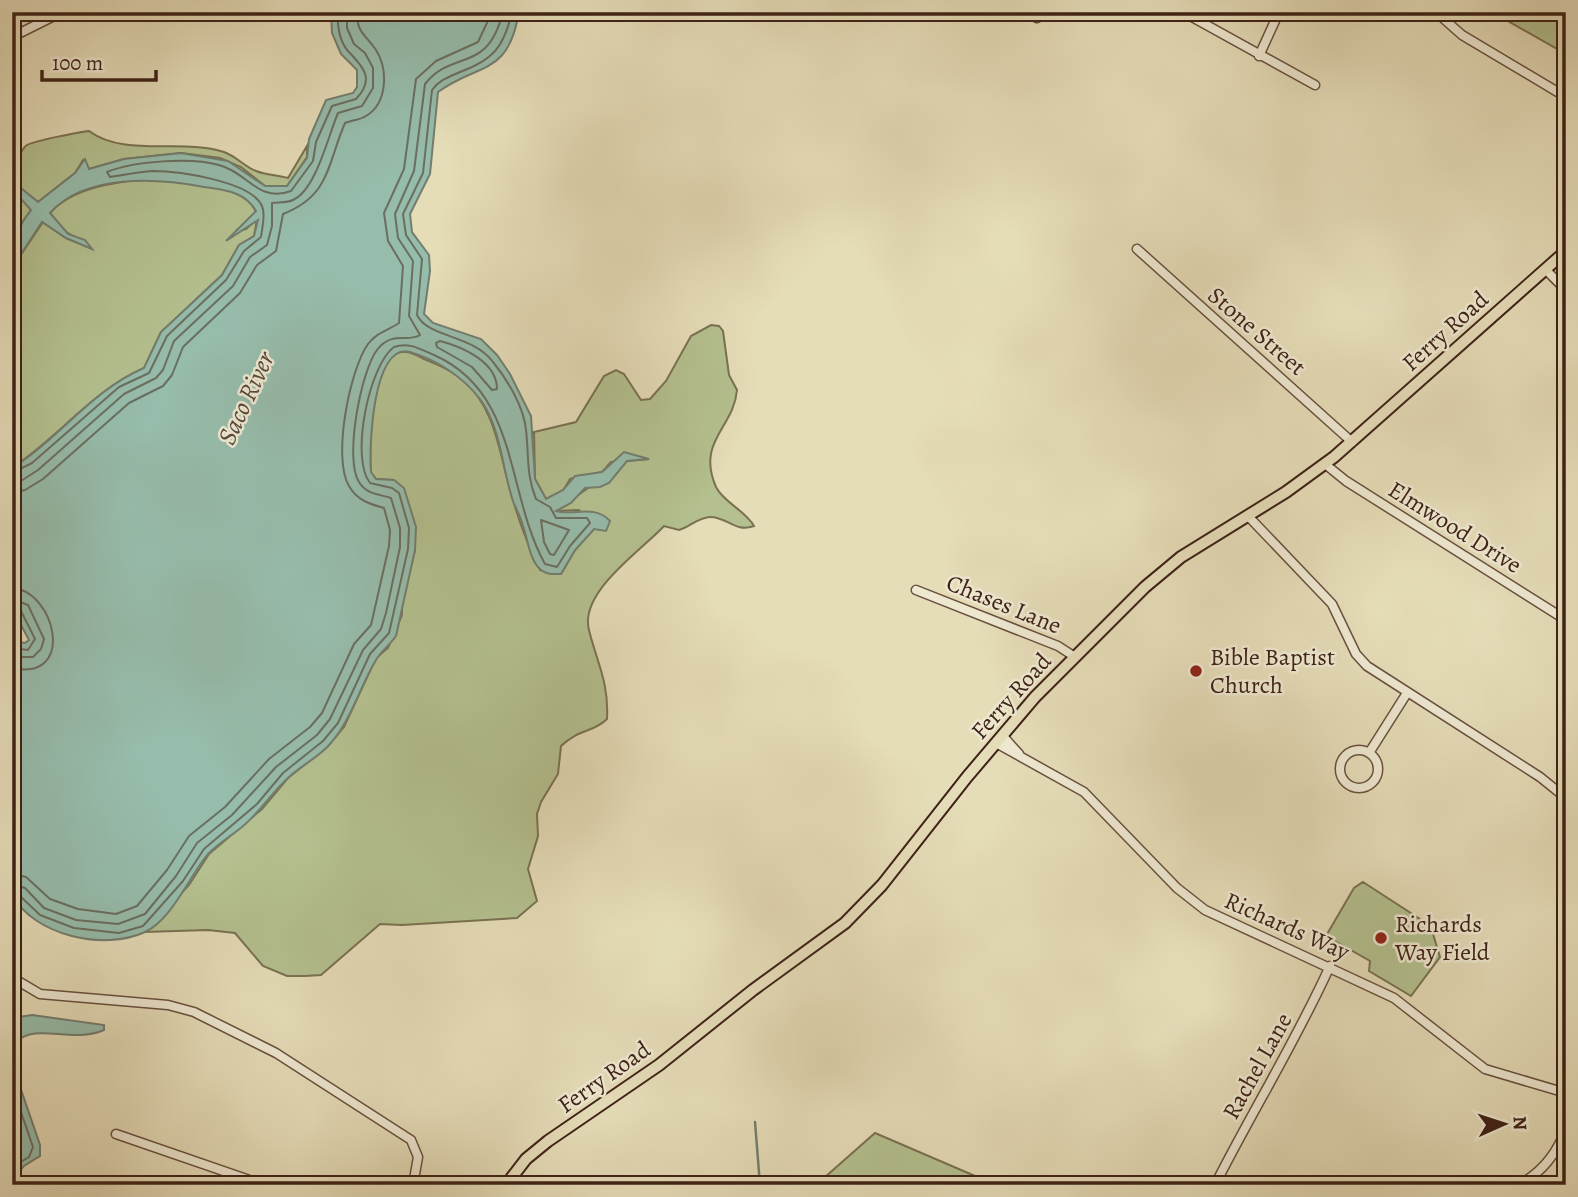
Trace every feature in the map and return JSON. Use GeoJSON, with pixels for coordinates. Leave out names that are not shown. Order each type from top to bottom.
{"type":"FeatureCollection","features":[{"type":"Feature","properties":{"kind":"main road","name":"Ferry Road"},"geometry":{"type":"LineString","coordinates":[[506,1185],[526,1159],[548,1141],[659,1065],[742,998],[845,923],[882,885],[999,739],[1075,657],[1171,564],[1325,464],[1566,251]]}},
{"type":"Feature","properties":{"kind":"street"},"geometry":{"type":"LineString","coordinates":[[13,36],[62,12]]}},
{"type":"Feature","properties":{"kind":"street"},"geometry":{"type":"LineString","coordinates":[[1025,12],[1037,18],[1044,12]]}},
{"type":"Feature","properties":{"kind":"street"},"geometry":{"type":"LineString","coordinates":[[1183,12],[1315,85]]}},
{"type":"Feature","properties":{"kind":"street"},"geometry":{"type":"LineString","coordinates":[[1259,56],[1279,12]]}},
{"type":"Feature","properties":{"kind":"street"},"geometry":{"type":"LineString","coordinates":[[1436,12],[1462,35],[1566,97]]}},
{"type":"Feature","properties":{"kind":"street","name":"Stone Street"},"geometry":{"type":"LineString","coordinates":[[1137,249],[1352,442]]}},
{"type":"Feature","properties":{"kind":"street"},"geometry":{"type":"LineString","coordinates":[[1545,270],[1566,290]]}},
{"type":"Feature","properties":{"kind":"street","name":"Elmwood Drive"},"geometry":{"type":"LineString","coordinates":[[1325,464],[1346,481],[1566,620]]}},
{"type":"Feature","properties":{"kind":"street"},"geometry":{"type":"LineString","coordinates":[[1248,516],[1332,604],[1363,662],[1540,777],[1566,798]]}},
{"type":"Feature","properties":{"kind":"street","name":"Chases Lane"},"geometry":{"type":"LineString","coordinates":[[916,590],[1058,646],[1075,657]]}},
{"type":"Feature","properties":{"kind":"street"},"geometry":{"type":"LineString","coordinates":[[1369,753],[1407,693]]}},
{"type":"Feature","properties":{"kind":"street","name":"Richards Way"},"geometry":{"type":"LineString","coordinates":[[999,739],[1093,799],[1170,881],[1198,905],[1400,1001],[1480,1066],[1566,1093]]}},
{"type":"Feature","properties":{"kind":"street"},"geometry":{"type":"LineString","coordinates":[[1354,751],[1369,753],[1377,763],[1377,776],[1367,786],[1350,785],[1340,771],[1343,758],[1354,751]]}},
{"type":"Feature","properties":{"kind":"street","name":"Rachel Lane"},"geometry":{"type":"LineString","coordinates":[[1216,1183],[1247,1122],[1284,1063],[1330,966]]}},
{"type":"Feature","properties":{"kind":"street"},"geometry":{"type":"LineString","coordinates":[[18,981],[32,991],[57,997],[181,1008],[262,1045],[411,1140],[418,1157],[413,1185]]}},
{"type":"Feature","properties":{"kind":"street"},"geometry":{"type":"LineString","coordinates":[[1518,1185],[1534,1175],[1552,1157],[1566,1129]]}},
{"type":"Feature","properties":{"kind":"street"},"geometry":{"type":"LineString","coordinates":[[116,1134],[264,1185]]}},
{"type":"Feature","properties":{"kind":"shaded area"},"geometry":{"type":"Polygon","coordinates":[[[1492,12],[1566,12],[1566,54],[1492,12]]]}},
{"type":"Feature","properties":{"kind":"shaded area"},"geometry":{"type":"Polygon","coordinates":[[[89,131],[120,144],[207,148],[224,152],[256,171],[288,178],[307,146],[307,157],[287,186],[265,186],[241,167],[220,158],[181,153],[124,159],[89,169],[83,160],[75,173],[38,202],[16,185],[31,210],[12,240],[12,163],[27,145],[89,131]]]}},
{"type":"Feature","properties":{"kind":"shaded area"},"geometry":{"type":"Polygon","coordinates":[[[153,178],[211,186],[240,196],[251,204],[256,213],[235,232],[246,229],[257,219],[254,236],[239,245],[222,275],[161,332],[144,368],[92,401],[12,468],[12,269],[18,292],[16,262],[43,222],[66,238],[91,248],[59,226],[50,213],[60,204],[98,187],[153,178]]]}},
{"type":"Feature","properties":{"kind":"shaded area"},"geometry":{"type":"Polygon","coordinates":[[[711,325],[719,326],[723,331],[729,375],[737,390],[730,415],[713,446],[711,471],[720,493],[754,526],[742,528],[710,517],[679,530],[664,526],[614,573],[593,601],[588,616],[589,630],[604,683],[607,719],[561,746],[558,774],[537,814],[538,836],[528,869],[537,901],[517,918],[380,924],[321,975],[287,976],[263,966],[235,933],[208,930],[146,932],[189,885],[209,854],[262,809],[288,778],[328,746],[344,727],[376,658],[388,648],[402,615],[402,600],[415,550],[394,480],[376,479],[371,473],[371,430],[376,396],[379,381],[390,358],[403,352],[416,355],[453,373],[474,391],[483,404],[496,435],[516,509],[536,562],[540,570],[561,574],[575,550],[594,529],[579,510],[555,511],[627,461],[649,459],[611,462],[602,472],[570,479],[563,491],[546,499],[535,479],[534,432],[576,422],[604,376],[616,370],[624,374],[641,400],[650,399],[666,381],[691,336],[711,325]]]}},
{"type":"Feature","properties":{"kind":"shaded area","name":"Richards Way Field"},"geometry":{"type":"Polygon","coordinates":[[[1363,882],[1420,919],[1433,934],[1440,957],[1411,996],[1369,971],[1370,961],[1326,936],[1354,888],[1363,882]]]}},
{"type":"Feature","properties":{"kind":"shaded area"},"geometry":{"type":"Polygon","coordinates":[[[875,1133],[996,1185],[816,1185],[875,1133]]]}},
{"type":"Feature","properties":{"kind":"water","name":"Saco River"},"geometry":{"type":"Polygon","coordinates":[[[331,12],[519,12],[514,33],[499,58],[438,92],[430,174],[410,214],[412,232],[429,255],[430,271],[424,314],[433,323],[481,339],[497,355],[510,374],[531,416],[535,479],[546,499],[563,490],[575,476],[602,472],[624,452],[649,459],[627,461],[609,483],[585,488],[571,503],[556,511],[598,513],[610,521],[606,531],[594,529],[575,550],[561,574],[546,573],[537,566],[531,555],[509,489],[497,435],[480,399],[458,377],[440,365],[410,352],[397,353],[388,363],[380,380],[372,422],[371,460],[371,472],[376,479],[394,480],[404,488],[416,527],[415,550],[396,636],[376,660],[350,714],[330,744],[289,777],[248,821],[208,854],[164,918],[145,932],[128,938],[110,940],[72,936],[37,921],[12,895],[12,641],[25,643],[29,640],[12,608],[12,468],[46,443],[108,389],[144,368],[161,332],[222,275],[239,245],[254,236],[258,220],[226,241],[256,211],[240,195],[186,184],[144,181],[102,185],[82,191],[65,200],[50,213],[68,234],[85,240],[92,249],[66,238],[42,222],[16,262],[19,294],[12,273],[12,251],[19,229],[31,210],[20,198],[16,184],[38,202],[75,173],[85,159],[89,169],[124,159],[181,153],[228,161],[265,186],[287,186],[307,158],[309,139],[326,100],[353,93],[357,87],[357,70],[341,54],[332,33],[331,12]]]}},
{"type":"Feature","properties":{"kind":"water"},"geometry":{"type":"Polygon","coordinates":[[[32,1015],[104,1025],[104,1030],[80,1035],[34,1034],[24,1036],[16,1042],[17,1078],[40,1145],[40,1156],[24,1166],[12,1179],[12,1018],[32,1015]]]}},
{"type":"Feature","properties":{"kind":"waterway"},"geometry":{"type":"LineString","coordinates":[[1564,1013],[1562,1033],[1566,1049]]}},
{"type":"Feature","properties":{"kind":"waterway"},"geometry":{"type":"LineString","coordinates":[[755,1122],[760,1185]]}},
{"type":"Feature","properties":{"kind":"place","name":"Bible Baptist Church"},"geometry":{"type":"Point","coordinates":[1196,671]}},
{"type":"Feature","properties":{"kind":"place","name":"Richards Way Field"},"geometry":{"type":"Point","coordinates":[1381,938]}}]}
